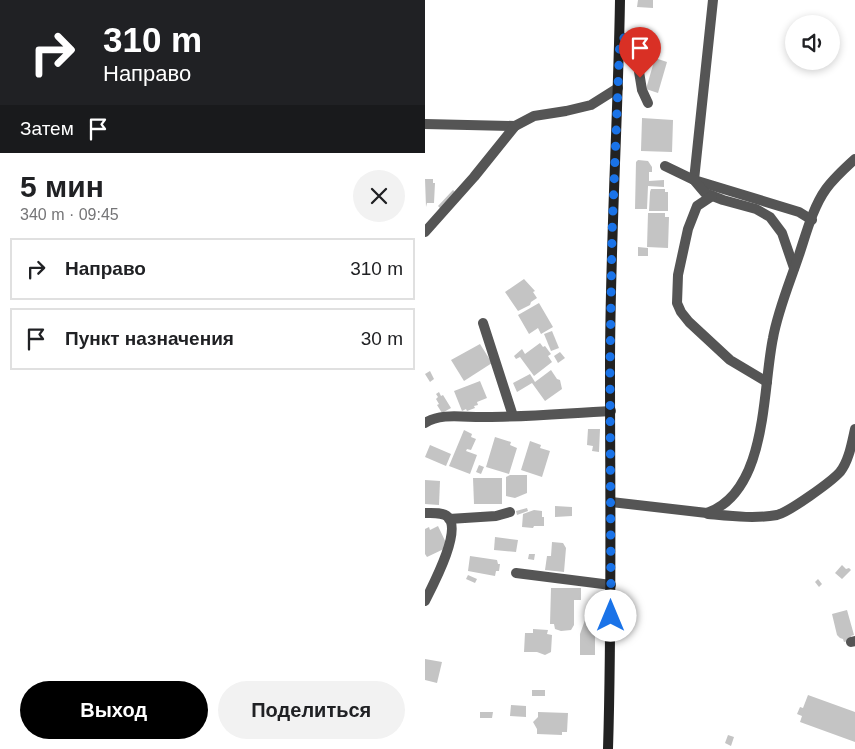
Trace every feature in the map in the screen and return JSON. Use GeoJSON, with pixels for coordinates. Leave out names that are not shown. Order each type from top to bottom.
{"type":"FeatureCollection","features":[{"type":"Feature","properties":{"kind":"main road"},"geometry":{"type":"LineString","coordinates":[[608,749],[611,585],[610,367],[612,234],[621,0]]}},
{"type":"Feature","properties":{"kind":"street"},"geometry":{"type":"LineString","coordinates":[[713,0],[694,180],[705,193],[756,209],[770,217],[782,233],[794,268]]}},
{"type":"Feature","properties":{"kind":"street"},"geometry":{"type":"LineString","coordinates":[[620,37],[631,40],[635,47],[642,90],[648,102]]}},
{"type":"Feature","properties":{"kind":"street"},"geometry":{"type":"LineString","coordinates":[[425,232],[474,177],[515,126],[534,116],[591,105],[617,88]]}},
{"type":"Feature","properties":{"kind":"street"},"geometry":{"type":"LineString","coordinates":[[425,124],[515,126]]}},
{"type":"Feature","properties":{"kind":"street"},"geometry":{"type":"LineString","coordinates":[[707,513],[717,510],[724,504],[749,472],[764,412],[773,338],[783,300],[812,220],[826,189],[855,159]]}},
{"type":"Feature","properties":{"kind":"street"},"geometry":{"type":"LineString","coordinates":[[665,166],[694,180],[799,212],[812,220]]}},
{"type":"Feature","properties":{"kind":"street"},"geometry":{"type":"LineString","coordinates":[[712,196],[697,206],[688,229],[678,275],[677,302],[681,312],[689,322],[730,360],[767,382]]}},
{"type":"Feature","properties":{"kind":"street"},"geometry":{"type":"LineString","coordinates":[[483,323],[513,416]]}},
{"type":"Feature","properties":{"kind":"street"},"geometry":{"type":"LineString","coordinates":[[425,422],[431,418],[446,417],[611,411]]}},
{"type":"Feature","properties":{"kind":"street"},"geometry":{"type":"LineString","coordinates":[[611,502],[707,513],[757,516],[778,514],[792,509],[840,472],[848,456],[855,429]]}},
{"type":"Feature","properties":{"kind":"street"},"geometry":{"type":"LineString","coordinates":[[449,519],[496,516],[510,512]]}},
{"type":"Feature","properties":{"kind":"street"},"geometry":{"type":"LineString","coordinates":[[425,513],[443,514],[449,519],[451,524],[450,541],[441,567],[425,601]]}},
{"type":"Feature","properties":{"kind":"street"},"geometry":{"type":"LineString","coordinates":[[516,573],[611,585]]}},
{"type":"Feature","properties":{"kind":"building"},"geometry":{"type":"Polygon","coordinates":[[[638,0],[653,0],[653,8],[637,7],[638,0]]]}},
{"type":"Feature","properties":{"kind":"building"},"geometry":{"type":"Polygon","coordinates":[[[655,58],[667,62],[658,93],[646,89],[655,58]]]}},
{"type":"Feature","properties":{"kind":"building"},"geometry":{"type":"Polygon","coordinates":[[[642,118],[673,120],[672,152],[641,151],[642,118]]]}},
{"type":"Feature","properties":{"kind":"building"},"geometry":{"type":"Polygon","coordinates":[[[638,160],[648,161],[652,167],[652,172],[649,172],[649,181],[664,180],[664,187],[648,186],[647,209],[635,209],[636,162],[638,160]]]}},
{"type":"Feature","properties":{"kind":"building"},"geometry":{"type":"Polygon","coordinates":[[[425,179],[433,179],[433,183],[435,183],[434,203],[427,203],[426,207],[425,179]]]}},
{"type":"Feature","properties":{"kind":"building"},"geometry":{"type":"Polygon","coordinates":[[[651,189],[665,189],[665,192],[668,192],[668,211],[649,211],[651,189]]]}},
{"type":"Feature","properties":{"kind":"building"},"geometry":{"type":"Polygon","coordinates":[[[453,190],[456,193],[441,209],[438,206],[453,190]]]}},
{"type":"Feature","properties":{"kind":"building"},"geometry":{"type":"Polygon","coordinates":[[[648,213],[665,213],[665,217],[669,217],[668,248],[647,247],[648,213]]]}},
{"type":"Feature","properties":{"kind":"building"},"geometry":{"type":"Polygon","coordinates":[[[638,247],[648,248],[648,256],[638,256],[638,247]]]}},
{"type":"Feature","properties":{"kind":"building"},"geometry":{"type":"Polygon","coordinates":[[[524,279],[535,291],[533,292],[537,298],[530,305],[518,311],[505,292],[524,279]]]}},
{"type":"Feature","properties":{"kind":"building"},"geometry":{"type":"Polygon","coordinates":[[[539,303],[553,327],[541,334],[538,328],[529,334],[518,315],[539,303]]]}},
{"type":"Feature","properties":{"kind":"building"},"geometry":{"type":"Polygon","coordinates":[[[552,331],[559,348],[551,351],[544,334],[552,331]]]}},
{"type":"Feature","properties":{"kind":"building"},"geometry":{"type":"Polygon","coordinates":[[[540,343],[551,354],[548,356],[552,362],[534,376],[520,357],[516,359],[514,356],[522,349],[525,354],[540,343]]]}},
{"type":"Feature","properties":{"kind":"building"},"geometry":{"type":"Polygon","coordinates":[[[480,344],[492,363],[464,381],[451,360],[480,344]]]}},
{"type":"Feature","properties":{"kind":"building"},"geometry":{"type":"Polygon","coordinates":[[[560,352],[565,358],[558,363],[554,356],[560,352]]]}},
{"type":"Feature","properties":{"kind":"building"},"geometry":{"type":"Polygon","coordinates":[[[551,370],[557,379],[560,380],[562,389],[545,401],[532,383],[517,392],[513,383],[530,374],[535,382],[551,370]]]}},
{"type":"Feature","properties":{"kind":"building"},"geometry":{"type":"Polygon","coordinates":[[[430,371],[434,379],[430,382],[425,374],[430,371]]]}},
{"type":"Feature","properties":{"kind":"building"},"geometry":{"type":"Polygon","coordinates":[[[480,381],[487,398],[477,402],[478,405],[474,406],[475,408],[462,411],[454,391],[480,381]]]}},
{"type":"Feature","properties":{"kind":"building"},"geometry":{"type":"Polygon","coordinates":[[[439,392],[451,408],[442,413],[436,399],[438,397],[436,394],[439,392]]]}},
{"type":"Feature","properties":{"kind":"building"},"geometry":{"type":"Polygon","coordinates":[[[588,429],[600,429],[599,452],[592,451],[593,446],[587,445],[588,429]]]}},
{"type":"Feature","properties":{"kind":"building"},"geometry":{"type":"Polygon","coordinates":[[[464,430],[472,434],[471,437],[476,439],[471,450],[467,449],[466,451],[477,455],[470,474],[449,466],[464,430]]]}},
{"type":"Feature","properties":{"kind":"building"},"geometry":{"type":"Polygon","coordinates":[[[495,437],[511,442],[510,445],[517,448],[509,474],[486,467],[495,437]]]}},
{"type":"Feature","properties":{"kind":"building"},"geometry":{"type":"Polygon","coordinates":[[[530,441],[541,445],[540,448],[550,451],[542,477],[521,470],[530,441]]]}},
{"type":"Feature","properties":{"kind":"building"},"geometry":{"type":"Polygon","coordinates":[[[430,445],[451,454],[446,466],[425,457],[430,445]]]}},
{"type":"Feature","properties":{"kind":"building"},"geometry":{"type":"Polygon","coordinates":[[[479,465],[484,467],[481,474],[476,472],[479,465]]]}},
{"type":"Feature","properties":{"kind":"building"},"geometry":{"type":"Polygon","coordinates":[[[510,475],[527,475],[527,493],[515,498],[506,496],[506,477],[510,475]]]}},
{"type":"Feature","properties":{"kind":"building"},"geometry":{"type":"Polygon","coordinates":[[[473,478],[502,478],[502,504],[474,504],[473,478]]]}},
{"type":"Feature","properties":{"kind":"building"},"geometry":{"type":"Polygon","coordinates":[[[425,480],[440,481],[439,505],[425,504],[425,480]]]}},
{"type":"Feature","properties":{"kind":"building"},"geometry":{"type":"Polygon","coordinates":[[[555,506],[572,507],[572,516],[555,517],[555,506]]]}},
{"type":"Feature","properties":{"kind":"building"},"geometry":{"type":"Polygon","coordinates":[[[527,508],[528,511],[517,515],[516,511],[527,508]]]}},
{"type":"Feature","properties":{"kind":"building"},"geometry":{"type":"Polygon","coordinates":[[[534,510],[542,511],[544,526],[522,527],[523,514],[534,510]]]}},
{"type":"Feature","properties":{"kind":"building"},"geometry":{"type":"Polygon","coordinates":[[[438,526],[448,547],[427,557],[425,554],[425,529],[429,527],[430,530],[438,526]]]}},
{"type":"Feature","properties":{"kind":"building"},"geometry":{"type":"Polygon","coordinates":[[[495,537],[518,540],[516,552],[494,550],[495,537]]]}},
{"type":"Feature","properties":{"kind":"building"},"geometry":{"type":"Polygon","coordinates":[[[552,542],[563,543],[566,548],[564,572],[545,570],[547,556],[551,556],[552,542]]]}},
{"type":"Feature","properties":{"kind":"building"},"geometry":{"type":"Polygon","coordinates":[[[529,554],[535,554],[534,560],[528,559],[529,554]]]}},
{"type":"Feature","properties":{"kind":"building"},"geometry":{"type":"Polygon","coordinates":[[[470,556],[497,560],[498,564],[500,564],[499,571],[496,571],[495,576],[468,571],[470,556]]]}},
{"type":"Feature","properties":{"kind":"building"},"geometry":{"type":"Polygon","coordinates":[[[842,565],[846,569],[849,568],[851,570],[842,579],[835,573],[842,565]]]}},
{"type":"Feature","properties":{"kind":"building"},"geometry":{"type":"Polygon","coordinates":[[[468,575],[477,579],[475,583],[466,579],[468,575]]]}},
{"type":"Feature","properties":{"kind":"building"},"geometry":{"type":"Polygon","coordinates":[[[818,579],[822,584],[819,587],[815,582],[818,579]]]}},
{"type":"Feature","properties":{"kind":"building"},"geometry":{"type":"Polygon","coordinates":[[[551,588],[581,588],[581,600],[574,600],[574,625],[571,630],[561,631],[555,629],[554,624],[550,624],[551,588]]]}},
{"type":"Feature","properties":{"kind":"building"},"geometry":{"type":"Polygon","coordinates":[[[847,610],[854,635],[851,636],[852,640],[844,642],[837,635],[832,614],[847,610]]]}},
{"type":"Feature","properties":{"kind":"building"},"geometry":{"type":"Polygon","coordinates":[[[591,611],[595,611],[595,655],[580,655],[580,634],[585,620],[591,611]]]}},
{"type":"Feature","properties":{"kind":"building"},"geometry":{"type":"Polygon","coordinates":[[[533,629],[548,630],[547,634],[552,635],[551,652],[545,655],[537,652],[524,652],[525,633],[533,633],[533,629]]]}},
{"type":"Feature","properties":{"kind":"building"},"geometry":{"type":"Polygon","coordinates":[[[425,659],[442,662],[437,683],[425,680],[425,659]]]}},
{"type":"Feature","properties":{"kind":"building"},"geometry":{"type":"Polygon","coordinates":[[[532,690],[545,690],[545,696],[532,696],[532,690]]]}},
{"type":"Feature","properties":{"kind":"building"},"geometry":{"type":"Polygon","coordinates":[[[808,695],[855,712],[855,742],[800,722],[802,716],[797,714],[800,707],[803,708],[808,695]]]}},
{"type":"Feature","properties":{"kind":"building"},"geometry":{"type":"Polygon","coordinates":[[[511,705],[526,706],[526,717],[510,716],[511,705]]]}},
{"type":"Feature","properties":{"kind":"building"},"geometry":{"type":"Polygon","coordinates":[[[480,712],[493,712],[492,718],[480,718],[480,712]]]}},
{"type":"Feature","properties":{"kind":"building"},"geometry":{"type":"Polygon","coordinates":[[[538,712],[568,713],[567,732],[562,732],[562,735],[537,734],[537,729],[533,722],[538,717],[538,712]]]}},
{"type":"Feature","properties":{"kind":"building"},"geometry":{"type":"Polygon","coordinates":[[[728,735],[734,737],[731,746],[725,743],[728,735]]]}},
{"type":"Feature","properties":{"kind":"route"},"geometry":{"type":"LineString","coordinates":[[611,616],[610,367],[612,234],[620,37],[631,40],[635,47],[640,78]]}}]}
